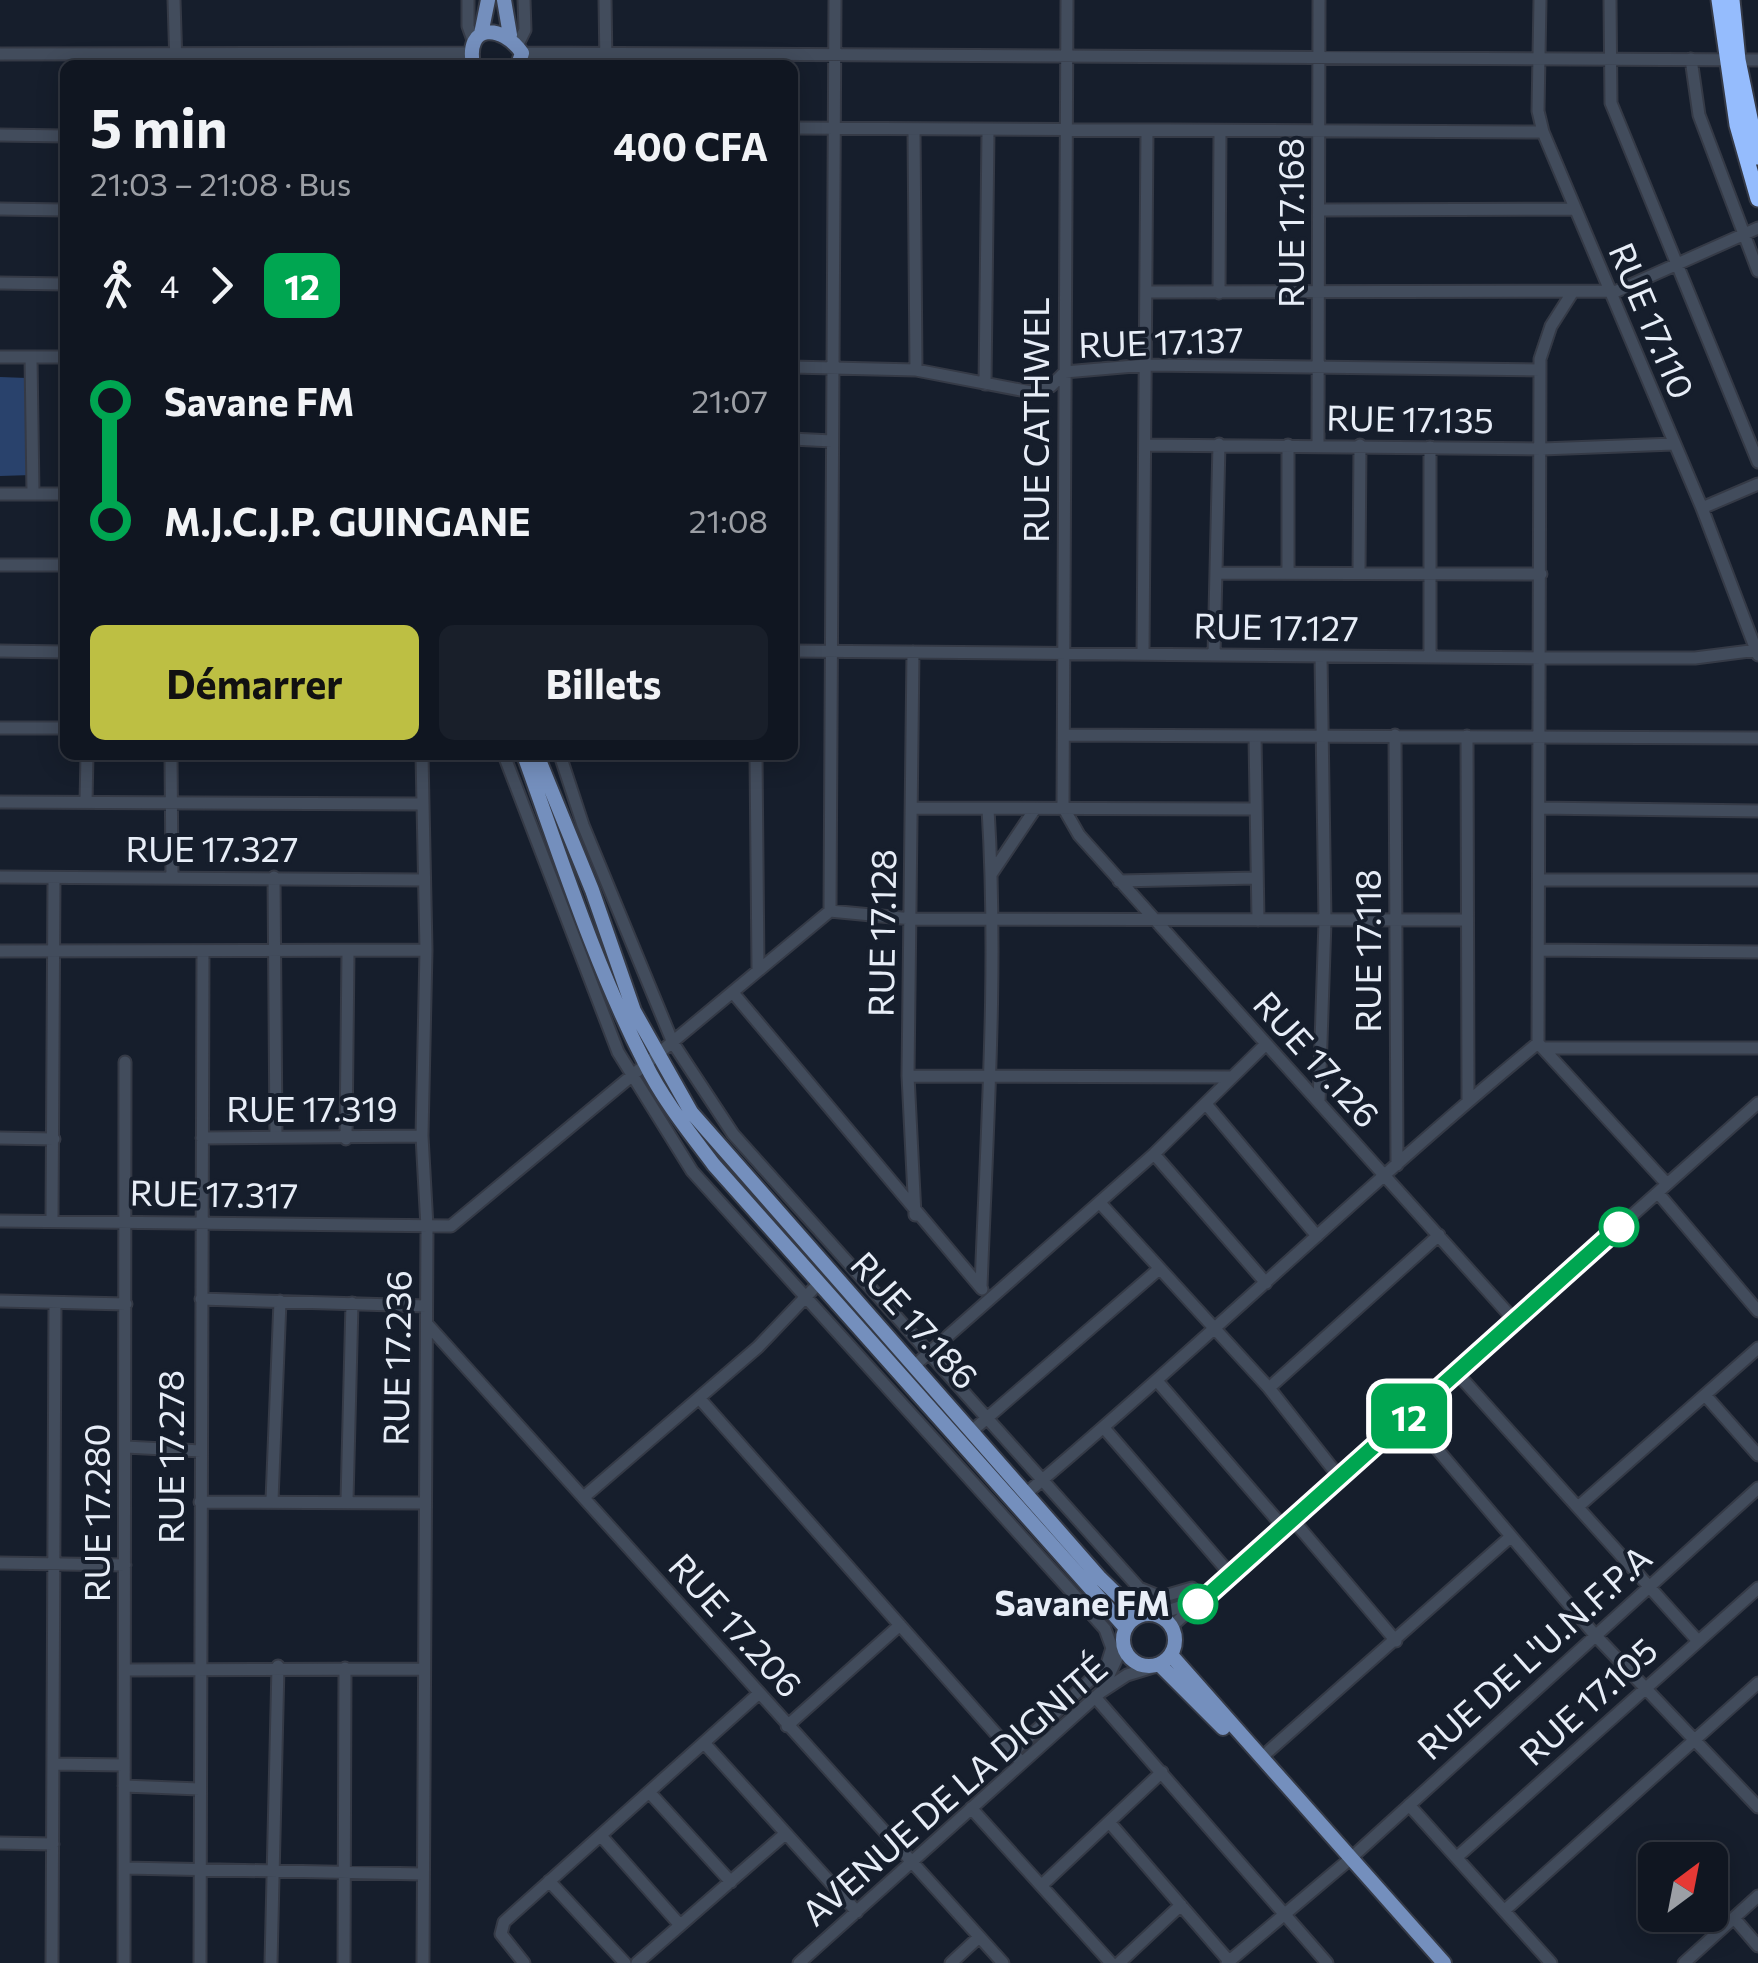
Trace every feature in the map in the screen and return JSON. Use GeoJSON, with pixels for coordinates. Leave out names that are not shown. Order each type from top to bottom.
{"type":"FeatureCollection","features":[{"type":"Feature","properties":{"kind":"highway"},"geometry":{"type":"LineString","coordinates":[[1719,0],[1758,199]]}},
{"type":"Feature","properties":{"kind":"highway"},"geometry":{"type":"LineString","coordinates":[[1732,0],[1731,60],[1758,157]]}},
{"type":"Feature","properties":{"kind":"main road"},"geometry":{"type":"LineString","coordinates":[[474,49],[488,0]]}},
{"type":"Feature","properties":{"kind":"main road"},"geometry":{"type":"LineString","coordinates":[[504,0],[518,54]]}},
{"type":"Feature","properties":{"kind":"main road"},"geometry":{"type":"LineString","coordinates":[[474,49],[495,30],[518,54]]}},
{"type":"Feature","properties":{"kind":"main road"},"geometry":{"type":"LineString","coordinates":[[526,760],[608,981],[714,1166],[1125,1627]]}},
{"type":"Feature","properties":{"kind":"main road"},"geometry":{"type":"LineString","coordinates":[[539,760],[592,890],[651,1061]]}},
{"type":"Feature","properties":{"kind":"main road","name":"RUE 17.186"},"geometry":{"type":"LineString","coordinates":[[651,1061],[719,1147],[1028,1492],[1100,1578],[1138,1615]]}},
{"type":"Feature","properties":{"kind":"main road"},"geometry":{"type":"LineString","coordinates":[[1160,1663],[1176,1638],[1172,1626],[1156,1615],[1138,1615],[1125,1627],[1123,1645],[1160,1663],[1262,1758],[1432,1963]]}},
{"type":"Feature","properties":{"kind":"main road"},"geometry":{"type":"LineString","coordinates":[[1160,1663],[1444,1963]]}},
{"type":"Feature","properties":{"kind":"street"},"geometry":{"type":"LineString","coordinates":[[174,0],[176,59]]}},
{"type":"Feature","properties":{"kind":"street"},"geometry":{"type":"LineString","coordinates":[[0,54],[314,60],[474,49],[468,26],[468,0]]}},
{"type":"Feature","properties":{"kind":"street"},"geometry":{"type":"LineString","coordinates":[[524,0],[524,30],[518,54],[606,60],[833,52],[1758,60]]}},
{"type":"Feature","properties":{"kind":"street"},"geometry":{"type":"LineString","coordinates":[[605,0],[606,60]]}},
{"type":"Feature","properties":{"kind":"street"},"geometry":{"type":"LineString","coordinates":[[830,911],[834,0]]}},
{"type":"Feature","properties":{"kind":"street","name":"RUE CATHWEL"},"geometry":{"type":"LineString","coordinates":[[1063,807],[1067,0]]}},
{"type":"Feature","properties":{"kind":"street","name":"RUE 17.168"},"geometry":{"type":"LineString","coordinates":[[1318,446],[1319,0]]}},
{"type":"Feature","properties":{"kind":"street","name":"RUE 17.110"},"geometry":{"type":"LineString","coordinates":[[1540,0],[1538,56],[1543,132],[1702,508],[1757,652]]}},
{"type":"Feature","properties":{"kind":"street"},"geometry":{"type":"LineString","coordinates":[[1610,0],[1610,103],[1758,462]]}},
{"type":"Feature","properties":{"kind":"street"},"geometry":{"type":"LineString","coordinates":[[1691,59],[1699,114],[1758,271]]}},
{"type":"Feature","properties":{"kind":"street"},"geometry":{"type":"LineString","coordinates":[[798,128],[1543,132]]}},
{"type":"Feature","properties":{"kind":"street"},"geometry":{"type":"LineString","coordinates":[[1143,654],[1147,130]]}},
{"type":"Feature","properties":{"kind":"street"},"geometry":{"type":"LineString","coordinates":[[914,131],[916,370]]}},
{"type":"Feature","properties":{"kind":"street"},"geometry":{"type":"LineString","coordinates":[[986,384],[988,132]]}},
{"type":"Feature","properties":{"kind":"street"},"geometry":{"type":"LineString","coordinates":[[1219,293],[1220,132]]}},
{"type":"Feature","properties":{"kind":"street"},"geometry":{"type":"LineString","coordinates":[[0,135],[60,136]]}},
{"type":"Feature","properties":{"kind":"street"},"geometry":{"type":"LineString","coordinates":[[0,209],[60,210]]}},
{"type":"Feature","properties":{"kind":"street"},"geometry":{"type":"LineString","coordinates":[[1320,210],[1574,209]]}},
{"type":"Feature","properties":{"kind":"street"},"geometry":{"type":"LineString","coordinates":[[1146,292],[1608,291],[1627,288],[1758,228]]}},
{"type":"Feature","properties":{"kind":"street"},"geometry":{"type":"LineString","coordinates":[[0,283],[60,284]]}},
{"type":"Feature","properties":{"kind":"street"},"geometry":{"type":"LineString","coordinates":[[1572,293],[1542,347],[1540,370],[1540,1046],[1662,1188],[1758,1311]]}},
{"type":"Feature","properties":{"kind":"street"},"geometry":{"type":"LineString","coordinates":[[0,357],[60,357]]}},
{"type":"Feature","properties":{"kind":"street"},"geometry":{"type":"LineString","coordinates":[[31,357],[33,493]]}},
{"type":"Feature","properties":{"kind":"street","name":"RUE 17.137"},"geometry":{"type":"LineString","coordinates":[[798,367],[916,370],[1030,392],[1051,386],[1065,372],[1146,366],[1540,370]]}},
{"type":"Feature","properties":{"kind":"street"},"geometry":{"type":"LineString","coordinates":[[798,439],[832,441]]}},
{"type":"Feature","properties":{"kind":"street"},"geometry":{"type":"LineString","coordinates":[[1214,654],[1219,444]]}},
{"type":"Feature","properties":{"kind":"street","name":"RUE 17.135"},"geometry":{"type":"LineString","coordinates":[[1146,445],[1542,449],[1674,444]]}},
{"type":"Feature","properties":{"kind":"street"},"geometry":{"type":"LineString","coordinates":[[1288,445],[1288,573]]}},
{"type":"Feature","properties":{"kind":"street"},"geometry":{"type":"LineString","coordinates":[[1360,445],[1360,572]]}},
{"type":"Feature","properties":{"kind":"street"},"geometry":{"type":"LineString","coordinates":[[1430,448],[1430,657]]}},
{"type":"Feature","properties":{"kind":"street"},"geometry":{"type":"LineString","coordinates":[[1702,508],[1758,484]]}},
{"type":"Feature","properties":{"kind":"street"},"geometry":{"type":"LineString","coordinates":[[0,494],[60,494]]}},
{"type":"Feature","properties":{"kind":"street"},"geometry":{"type":"LineString","coordinates":[[0,565],[60,565]]}},
{"type":"Feature","properties":{"kind":"street"},"geometry":{"type":"LineString","coordinates":[[1216,573],[1541,574]]}},
{"type":"Feature","properties":{"kind":"street"},"geometry":{"type":"LineString","coordinates":[[0,651],[60,652]]}},
{"type":"Feature","properties":{"kind":"street","name":"RUE 17.127"},"geometry":{"type":"LineString","coordinates":[[798,651],[1542,658],[1695,658],[1757,652]]}},
{"type":"Feature","properties":{"kind":"street","name":"RUE 17.128"},"geometry":{"type":"LineString","coordinates":[[913,652],[908,1076],[916,1215]]}},
{"type":"Feature","properties":{"kind":"street"},"geometry":{"type":"LineString","coordinates":[[1320,1102],[1325,921],[1321,656]]}},
{"type":"Feature","properties":{"kind":"street"},"geometry":{"type":"LineString","coordinates":[[0,728],[60,728]]}},
{"type":"Feature","properties":{"kind":"street"},"geometry":{"type":"LineString","coordinates":[[1064,736],[1541,734],[1758,738]]}},
{"type":"Feature","properties":{"kind":"street","name":"RUE 17.118"},"geometry":{"type":"LineString","coordinates":[[1394,736],[1397,1165]]}},
{"type":"Feature","properties":{"kind":"street"},"geometry":{"type":"LineString","coordinates":[[1467,736],[1468,1100]]}},
{"type":"Feature","properties":{"kind":"street"},"geometry":{"type":"LineString","coordinates":[[1255,737],[1258,920]]}},
{"type":"Feature","properties":{"kind":"street"},"geometry":{"type":"LineString","coordinates":[[86,802],[87,760]]}},
{"type":"Feature","properties":{"kind":"street"},"geometry":{"type":"LineString","coordinates":[[171,760],[172,876]]}},
{"type":"Feature","properties":{"kind":"street","name":"RUE 17.236"},"geometry":{"type":"LineString","coordinates":[[422,760],[426,950],[422,1136],[427,1228],[422,1503],[423,1963]]}},
{"type":"Feature","properties":{"kind":"street"},"geometry":{"type":"LineString","coordinates":[[506,760],[545,869],[631,1077],[692,1171],[1104,1629],[1112,1648],[1107,1664],[1017,1757],[699,1398]]}},
{"type":"Feature","properties":{"kind":"street"},"geometry":{"type":"LineString","coordinates":[[562,760],[583,825],[673,1043],[733,1134],[1139,1588],[1161,1597],[1192,1588]]}},
{"type":"Feature","properties":{"kind":"street"},"geometry":{"type":"LineString","coordinates":[[756,760],[758,968]]}},
{"type":"Feature","properties":{"kind":"street"},"geometry":{"type":"LineString","coordinates":[[0,802],[422,804]]}},
{"type":"Feature","properties":{"kind":"street","name":"RUE 17.126"},"geometry":{"type":"LineString","coordinates":[[1063,807],[1079,835],[1514,1320]]}},
{"type":"Feature","properties":{"kind":"street"},"geometry":{"type":"LineString","coordinates":[[913,808],[1254,809]]}},
{"type":"Feature","properties":{"kind":"street"},"geometry":{"type":"LineString","coordinates":[[1540,808],[1758,812]]}},
{"type":"Feature","properties":{"kind":"street"},"geometry":{"type":"LineString","coordinates":[[981,1287],[990,1076],[992,873],[988,809]]}},
{"type":"Feature","properties":{"kind":"street"},"geometry":{"type":"LineString","coordinates":[[992,873],[1035,810]]}},
{"type":"Feature","properties":{"kind":"street"},"geometry":{"type":"LineString","coordinates":[[274,877],[276,1138]]}},
{"type":"Feature","properties":{"kind":"street","name":"RUE 17.327"},"geometry":{"type":"LineString","coordinates":[[0,878],[424,880]]}},
{"type":"Feature","properties":{"kind":"street"},"geometry":{"type":"LineString","coordinates":[[52,1220],[54,878]]}},
{"type":"Feature","properties":{"kind":"street"},"geometry":{"type":"LineString","coordinates":[[1119,880],[1256,878]]}},
{"type":"Feature","properties":{"kind":"street"},"geometry":{"type":"LineString","coordinates":[[1540,880],[1758,880]]}},
{"type":"Feature","properties":{"kind":"street"},"geometry":{"type":"LineString","coordinates":[[427,1228],[451,1226],[461,1219],[830,911],[912,919],[1465,920]]}},
{"type":"Feature","properties":{"kind":"street"},"geometry":{"type":"LineString","coordinates":[[0,951],[426,950]]}},
{"type":"Feature","properties":{"kind":"street"},"geometry":{"type":"LineString","coordinates":[[1542,950],[1758,952]]}},
{"type":"Feature","properties":{"kind":"street","name":"RUE 17.278"},"geometry":{"type":"LineString","coordinates":[[200,1963],[203,951]]}},
{"type":"Feature","properties":{"kind":"street"},"geometry":{"type":"LineString","coordinates":[[346,1139],[348,952]]}},
{"type":"Feature","properties":{"kind":"street"},"geometry":{"type":"LineString","coordinates":[[734,994],[990,1300]]}},
{"type":"Feature","properties":{"kind":"street"},"geometry":{"type":"LineString","coordinates":[[914,1366],[1154,1154],[1266,1046]]}},
{"type":"Feature","properties":{"kind":"street"},"geometry":{"type":"LineString","coordinates":[[1028,1492],[1158,1382],[1468,1100],[1540,1046],[1758,1048]]}},
{"type":"Feature","properties":{"kind":"street","name":"RUE 17.280"},"geometry":{"type":"LineString","coordinates":[[124,1963],[128,1221],[125,1062]]}},
{"type":"Feature","properties":{"kind":"street"},"geometry":{"type":"LineString","coordinates":[[908,1076],[1230,1078]]}},
{"type":"Feature","properties":{"kind":"street"},"geometry":{"type":"LineString","coordinates":[[1172,1626],[1758,1103]]}},
{"type":"Feature","properties":{"kind":"street"},"geometry":{"type":"LineString","coordinates":[[1206,1104],[1316,1236]]}},
{"type":"Feature","properties":{"kind":"street","name":"RUE 17.319"},"geometry":{"type":"LineString","coordinates":[[202,1138],[422,1136]]}},
{"type":"Feature","properties":{"kind":"street"},"geometry":{"type":"LineString","coordinates":[[0,1138],[54,1139]]}},
{"type":"Feature","properties":{"kind":"street"},"geometry":{"type":"LineString","coordinates":[[1154,1154],[1266,1283]]}},
{"type":"Feature","properties":{"kind":"street"},"geometry":{"type":"LineString","coordinates":[[1100,1202],[1269,1388],[1340,1478]]}},
{"type":"Feature","properties":{"kind":"street","name":"RUE 17.317"},"geometry":{"type":"LineString","coordinates":[[0,1221],[427,1228]]}},
{"type":"Feature","properties":{"kind":"street"},"geometry":{"type":"LineString","coordinates":[[1269,1388],[1439,1235]]}},
{"type":"Feature","properties":{"kind":"street"},"geometry":{"type":"LineString","coordinates":[[972,1431],[1159,1269]]}},
{"type":"Feature","properties":{"kind":"street"},"geometry":{"type":"LineString","coordinates":[[585,1496],[758,1348],[820,1283]]}},
{"type":"Feature","properties":{"kind":"street"},"geometry":{"type":"LineString","coordinates":[[201,1298],[426,1306]]}},
{"type":"Feature","properties":{"kind":"street"},"geometry":{"type":"LineString","coordinates":[[0,1302],[126,1304]]}},
{"type":"Feature","properties":{"kind":"street"},"geometry":{"type":"LineString","coordinates":[[272,1500],[280,1302]]}},
{"type":"Feature","properties":{"kind":"street"},"geometry":{"type":"LineString","coordinates":[[52,1963],[55,1303]]}},
{"type":"Feature","properties":{"kind":"street"},"geometry":{"type":"LineString","coordinates":[[347,1500],[352,1303]]}},
{"type":"Feature","properties":{"kind":"street","name":"RUE 17.206"},"geometry":{"type":"LineString","coordinates":[[427,1324],[585,1496],[757,1695],[1003,1963]]}},
{"type":"Feature","properties":{"kind":"street"},"geometry":{"type":"LineString","coordinates":[[1579,1506],[1758,1348]]}},
{"type":"Feature","properties":{"kind":"street"},"geometry":{"type":"LineString","coordinates":[[1457,1373],[1698,1641]]}},
{"type":"Feature","properties":{"kind":"street"},"geometry":{"type":"LineString","coordinates":[[1158,1382],[1396,1641]]}},
{"type":"Feature","properties":{"kind":"street"},"geometry":{"type":"LineString","coordinates":[[1705,1394],[1758,1456]]}},
{"type":"Feature","properties":{"kind":"street"},"geometry":{"type":"LineString","coordinates":[[1409,1416],[1508,1539],[1594,1636],[1758,1807]]}},
{"type":"Feature","properties":{"kind":"street"},"geometry":{"type":"LineString","coordinates":[[1104,1428],[1232,1575]]}},
{"type":"Feature","properties":{"kind":"street"},"geometry":{"type":"LineString","coordinates":[[126,1447],[200,1451]]}},
{"type":"Feature","properties":{"kind":"street","name":"RUE DE L'U.N.F.P.A"},"geometry":{"type":"LineString","coordinates":[[1228,1962],[1347,1861],[1758,1488]]}},
{"type":"Feature","properties":{"kind":"street"},"geometry":{"type":"LineString","coordinates":[[200,1502],[422,1503]]}},
{"type":"Feature","properties":{"kind":"street"},"geometry":{"type":"LineString","coordinates":[[1262,1758],[1508,1539]]}},
{"type":"Feature","properties":{"kind":"street"},"geometry":{"type":"LineString","coordinates":[[0,1564],[126,1564]]}},
{"type":"Feature","properties":{"kind":"street","name":"RUE 17.105"},"geometry":{"type":"LineString","coordinates":[[1457,1857],[1758,1588]]}},
{"type":"Feature","properties":{"kind":"street"},"geometry":{"type":"LineString","coordinates":[[1156,1615],[1203,1600]]}},
{"type":"Feature","properties":{"kind":"street"},"geometry":{"type":"LineString","coordinates":[[787,1726],[900,1625]]}},
{"type":"Feature","properties":{"kind":"street"},"geometry":{"type":"LineString","coordinates":[[1123,1645],[1098,1695],[1327,1963]]}},
{"type":"Feature","properties":{"kind":"street","name":"AVENUE DE LA DIGNITÉ"},"geometry":{"type":"LineString","coordinates":[[799,1963],[971,1808],[1017,1757],[1127,1675],[1160,1663]]}},
{"type":"Feature","properties":{"kind":"street"},"geometry":{"type":"LineString","coordinates":[[271,1963],[278,1666]]}},
{"type":"Feature","properties":{"kind":"street"},"geometry":{"type":"LineString","coordinates":[[344,1963],[346,1668]]}},
{"type":"Feature","properties":{"kind":"street"},"geometry":{"type":"LineString","coordinates":[[126,1670],[422,1668]]}},
{"type":"Feature","properties":{"kind":"street"},"geometry":{"type":"LineString","coordinates":[[1505,1910],[1758,1683]]}},
{"type":"Feature","properties":{"kind":"street"},"geometry":{"type":"LineString","coordinates":[[524,1963],[505,1942],[501,1928],[757,1695]]}},
{"type":"Feature","properties":{"kind":"street"},"geometry":{"type":"LineString","coordinates":[[705,1744],[856,1912]]}},
{"type":"Feature","properties":{"kind":"street"},"geometry":{"type":"LineString","coordinates":[[53,1764],[124,1765]]}},
{"type":"Feature","properties":{"kind":"street"},"geometry":{"type":"LineString","coordinates":[[1042,1885],[1162,1772]]}},
{"type":"Feature","properties":{"kind":"street"},"geometry":{"type":"LineString","coordinates":[[124,1786],[199,1788]]}},
{"type":"Feature","properties":{"kind":"street"},"geometry":{"type":"LineString","coordinates":[[1748,1796],[1758,1786]]}},
{"type":"Feature","properties":{"kind":"street"},"geometry":{"type":"LineString","coordinates":[[650,1793],[731,1882]]}},
{"type":"Feature","properties":{"kind":"street"},"geometry":{"type":"LineString","coordinates":[[1409,1804],[1551,1963]]}},
{"type":"Feature","properties":{"kind":"street"},"geometry":{"type":"LineString","coordinates":[[971,1808],[1111,1963]]}},
{"type":"Feature","properties":{"kind":"street"},"geometry":{"type":"LineString","coordinates":[[1110,1822],[1228,1962]]}},
{"type":"Feature","properties":{"kind":"street"},"geometry":{"type":"LineString","coordinates":[[636,1963],[785,1834]]}},
{"type":"Feature","properties":{"kind":"street"},"geometry":{"type":"LineString","coordinates":[[602,1837],[680,1925]]}},
{"type":"Feature","properties":{"kind":"street"},"geometry":{"type":"LineString","coordinates":[[0,1843],[52,1844]]}},
{"type":"Feature","properties":{"kind":"street"},"geometry":{"type":"LineString","coordinates":[[125,1868],[423,1874]]}},
{"type":"Feature","properties":{"kind":"street"},"geometry":{"type":"LineString","coordinates":[[550,1881],[625,1963]]}},
{"type":"Feature","properties":{"kind":"street"},"geometry":{"type":"LineString","coordinates":[[1684,1963],[1758,1896]]}},
{"type":"Feature","properties":{"kind":"street"},"geometry":{"type":"LineString","coordinates":[[1119,1963],[1181,1905]]}},
{"type":"Feature","properties":{"kind":"street"},"geometry":{"type":"LineString","coordinates":[[1734,1918],[1758,1946]]}},
{"type":"Feature","properties":{"kind":"street"},"geometry":{"type":"LineString","coordinates":[[950,1963],[978,1938]]}},
{"type":"Feature","properties":{"kind":"shaded area"},"geometry":{"type":"Polygon","coordinates":[[[0,377],[27,378],[32,475],[0,476],[0,377]]]}},
{"type":"Feature","properties":{"kind":"bus line","name":"12"},"geometry":{"type":"LineString","coordinates":[[1198,1604],[1619,1227]]}},
{"type":"Feature","properties":{"kind":"place","name":"Savane FM"},"geometry":{"type":"Point","coordinates":[1198,1604]}}]}
